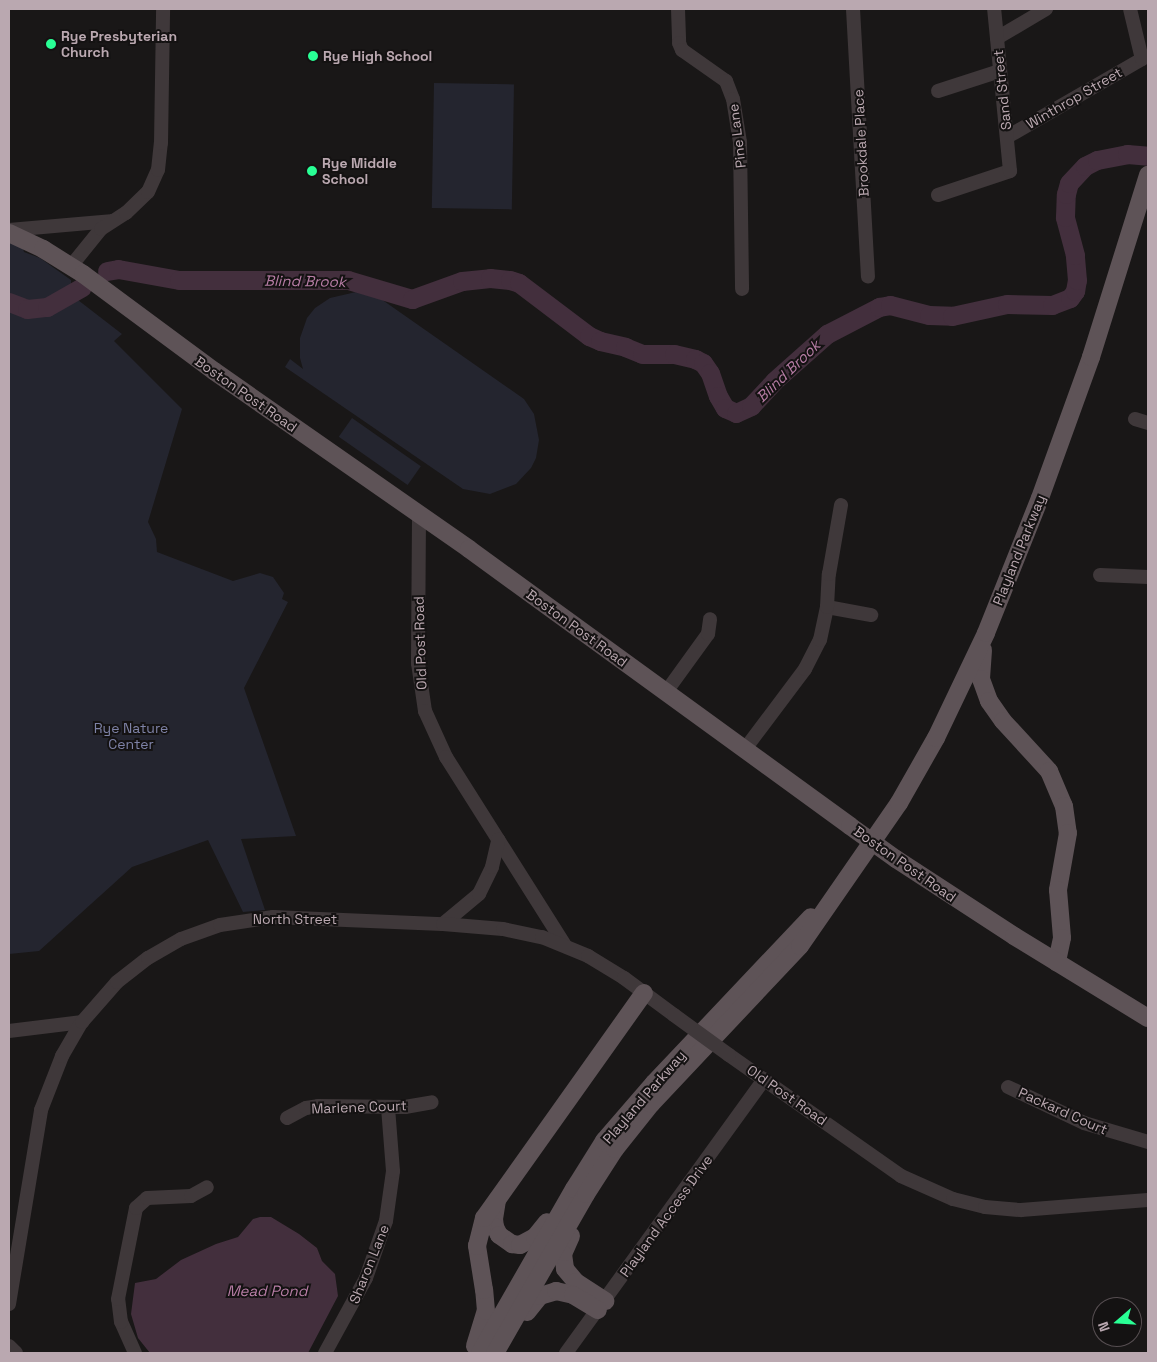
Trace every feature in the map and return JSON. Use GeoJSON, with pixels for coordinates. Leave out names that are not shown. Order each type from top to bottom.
{"type":"FeatureCollection","features":[{"type":"Feature","properties":{"kind":"main road","name":"Playland Parkway"},"geometry":{"type":"LineString","coordinates":[[496,1353],[605,1163],[651,1104],[800,946],[882,829],[917,771],[953,704],[1014,567],[1075,402],[1147,180]]}},
{"type":"Feature","properties":{"kind":"main road","name":"Boston Post Road"},"geometry":{"type":"LineString","coordinates":[[9,232],[36,245],[71,266],[186,351],[419,516],[469,549],[896,859],[1148,1018]]}},
{"type":"Feature","properties":{"kind":"main road"},"geometry":{"type":"LineString","coordinates":[[986,633],[981,666],[984,691],[988,701],[1003,721],[1046,767],[1055,782],[1064,806],[1068,833],[1058,890],[1062,938],[1057,962]]}},
{"type":"Feature","properties":{"kind":"main road","name":"Playland Parkway"},"geometry":{"type":"LineString","coordinates":[[480,1353],[584,1172],[616,1126],[648,1089],[792,936],[832,898]]}},
{"type":"Feature","properties":{"kind":"main road"},"geometry":{"type":"LineString","coordinates":[[472,1353],[486,1311],[477,1257],[477,1236],[484,1218],[644,992]]}},
{"type":"Feature","properties":{"kind":"main road"},"geometry":{"type":"LineString","coordinates":[[602,1305],[569,1276],[563,1262],[566,1245],[605,1163]]}},
{"type":"Feature","properties":{"kind":"main road"},"geometry":{"type":"LineString","coordinates":[[498,1197],[494,1214],[495,1227],[505,1240],[520,1245],[535,1237],[584,1172]]}},
{"type":"Feature","properties":{"kind":"main road"},"geometry":{"type":"LineString","coordinates":[[496,1353],[532,1304],[548,1292],[564,1292],[602,1305]]}},
{"type":"Feature","properties":{"kind":"street"},"geometry":{"type":"LineString","coordinates":[[71,266],[92,238],[111,221],[126,213],[148,192],[158,170],[163,9]]}},
{"type":"Feature","properties":{"kind":"street","name":"Pine Lane"},"geometry":{"type":"LineString","coordinates":[[678,9],[679,43],[682,50],[726,81],[733,100],[740,142],[742,288]]}},
{"type":"Feature","properties":{"kind":"street","name":"Brookdale Place"},"geometry":{"type":"LineString","coordinates":[[853,9],[868,277]]}},
{"type":"Feature","properties":{"kind":"street","name":"Sand Street"},"geometry":{"type":"LineString","coordinates":[[938,195],[1010,171],[994,9]]}},
{"type":"Feature","properties":{"kind":"street"},"geometry":{"type":"LineString","coordinates":[[997,38],[1046,9]]}},
{"type":"Feature","properties":{"kind":"street","name":"Winthrop Street"},"geometry":{"type":"LineString","coordinates":[[1007,137],[1142,59],[1130,9]]}},
{"type":"Feature","properties":{"kind":"street"},"geometry":{"type":"LineString","coordinates":[[938,91],[1000,71]]}},
{"type":"Feature","properties":{"kind":"street"},"geometry":{"type":"LineString","coordinates":[[9,232],[38,227],[111,221]]}},
{"type":"Feature","properties":{"kind":"street"},"geometry":{"type":"LineString","coordinates":[[745,750],[805,669],[820,640],[827,607],[829,574],[842,505]]}},
{"type":"Feature","properties":{"kind":"street","name":"Old Post Road"},"geometry":{"type":"LineString","coordinates":[[419,516],[418,663],[425,711],[446,757],[565,946],[606,967],[644,992],[729,1055],[901,1176],[953,1199],[985,1207],[1022,1210],[1148,1200]]}},
{"type":"Feature","properties":{"kind":"street"},"geometry":{"type":"LineString","coordinates":[[1100,575],[1148,577]]}},
{"type":"Feature","properties":{"kind":"street"},"geometry":{"type":"LineString","coordinates":[[827,607],[871,615]]}},
{"type":"Feature","properties":{"kind":"street"},"geometry":{"type":"LineString","coordinates":[[666,692],[708,634],[710,619]]}},
{"type":"Feature","properties":{"kind":"street"},"geometry":{"type":"LineString","coordinates":[[443,924],[479,894],[492,867],[498,840]]}},
{"type":"Feature","properties":{"kind":"street","name":"North Street"},"geometry":{"type":"LineString","coordinates":[[9,1304],[41,1110],[62,1056],[82,1022],[117,982],[148,958],[182,939],[220,925],[273,917],[443,924],[522,932],[565,946]]}},
{"type":"Feature","properties":{"kind":"street"},"geometry":{"type":"LineString","coordinates":[[9,1031],[82,1022]]}},
{"type":"Feature","properties":{"kind":"street","name":"Playland Access Drive"},"geometry":{"type":"LineString","coordinates":[[566,1353],[764,1079]]}},
{"type":"Feature","properties":{"kind":"street","name":"Packard Court"},"geometry":{"type":"LineString","coordinates":[[1008,1087],[1084,1123],[1148,1142]]}},
{"type":"Feature","properties":{"kind":"street","name":"Marlene Court"},"geometry":{"type":"LineString","coordinates":[[287,1118],[306,1108],[318,1106],[388,1108],[432,1102]]}},
{"type":"Feature","properties":{"kind":"street","name":"Sharon Lane"},"geometry":{"type":"LineString","coordinates":[[325,1353],[366,1278],[386,1221],[393,1171],[388,1108]]}},
{"type":"Feature","properties":{"kind":"street"},"geometry":{"type":"LineString","coordinates":[[135,1353],[121,1322],[118,1299],[136,1208],[147,1198],[192,1196],[208,1187]]}},
{"type":"Feature","properties":{"kind":"street"},"geometry":{"type":"LineString","coordinates":[[9,1346],[16,1353]]}},
{"type":"Feature","properties":{"kind":"green space"},"geometry":{"type":"Polygon","coordinates":[[[434,83],[514,84],[512,209],[432,208],[434,83]]]}},
{"type":"Feature","properties":{"kind":"green space","name":"Rye Nature Center"},"geometry":{"type":"Polygon","coordinates":[[[9,242],[22,245],[24,252],[40,258],[71,280],[71,286],[65,290],[122,334],[114,341],[182,409],[148,522],[156,539],[157,552],[233,581],[260,573],[273,577],[284,593],[282,599],[288,602],[244,688],[296,836],[241,839],[265,910],[243,912],[208,840],[132,867],[39,951],[9,954],[9,242]]]}},
{"type":"Feature","properties":{"kind":"green space"},"geometry":{"type":"Polygon","coordinates":[[[356,292],[381,299],[524,399],[534,414],[539,440],[536,458],[531,468],[516,484],[490,494],[463,489],[285,367],[290,359],[303,369],[300,358],[300,338],[307,318],[315,308],[330,298],[356,292]]]}},
{"type":"Feature","properties":{"kind":"green space"},"geometry":{"type":"Polygon","coordinates":[[[352,418],[421,466],[408,485],[339,437],[352,418]]]}},
{"type":"Feature","properties":{"kind":"water","name":"Mead Pond"},"geometry":{"type":"Polygon","coordinates":[[[271,1217],[299,1234],[317,1248],[322,1261],[335,1274],[338,1296],[308,1353],[150,1353],[138,1338],[131,1314],[135,1283],[156,1279],[181,1260],[216,1244],[238,1237],[253,1219],[271,1217]]]}},
{"type":"Feature","properties":{"kind":"waterway","name":"Blind Brook"},"geometry":{"type":"LineString","coordinates":[[107,271],[118,269],[179,280],[348,280],[412,299],[462,281],[490,278],[510,280],[519,283],[589,336],[600,341],[625,347],[642,354],[674,354],[703,363],[710,373],[718,396],[725,408],[736,413],[751,406],[774,381],[827,334],[879,307],[890,305],[929,315],[952,316],[1007,304],[1052,305],[1070,298],[1075,291],[1077,280],[1075,255],[1065,217],[1066,194],[1069,183],[1085,166],[1097,160],[1127,154],[1148,156]]}},
{"type":"Feature","properties":{"kind":"waterway","name":"Blind Brook"},"geometry":{"type":"LineString","coordinates":[[9,302],[27,309],[47,307],[82,287]]}},
{"type":"Feature","properties":{"kind":"place","name":"Rye Presbyterian Church"},"geometry":{"type":"Point","coordinates":[51,44]}},
{"type":"Feature","properties":{"kind":"place","name":"Rye High School"},"geometry":{"type":"Point","coordinates":[313,56]}},
{"type":"Feature","properties":{"kind":"place","name":"Rye Middle School"},"geometry":{"type":"Point","coordinates":[312,171]}}]}
